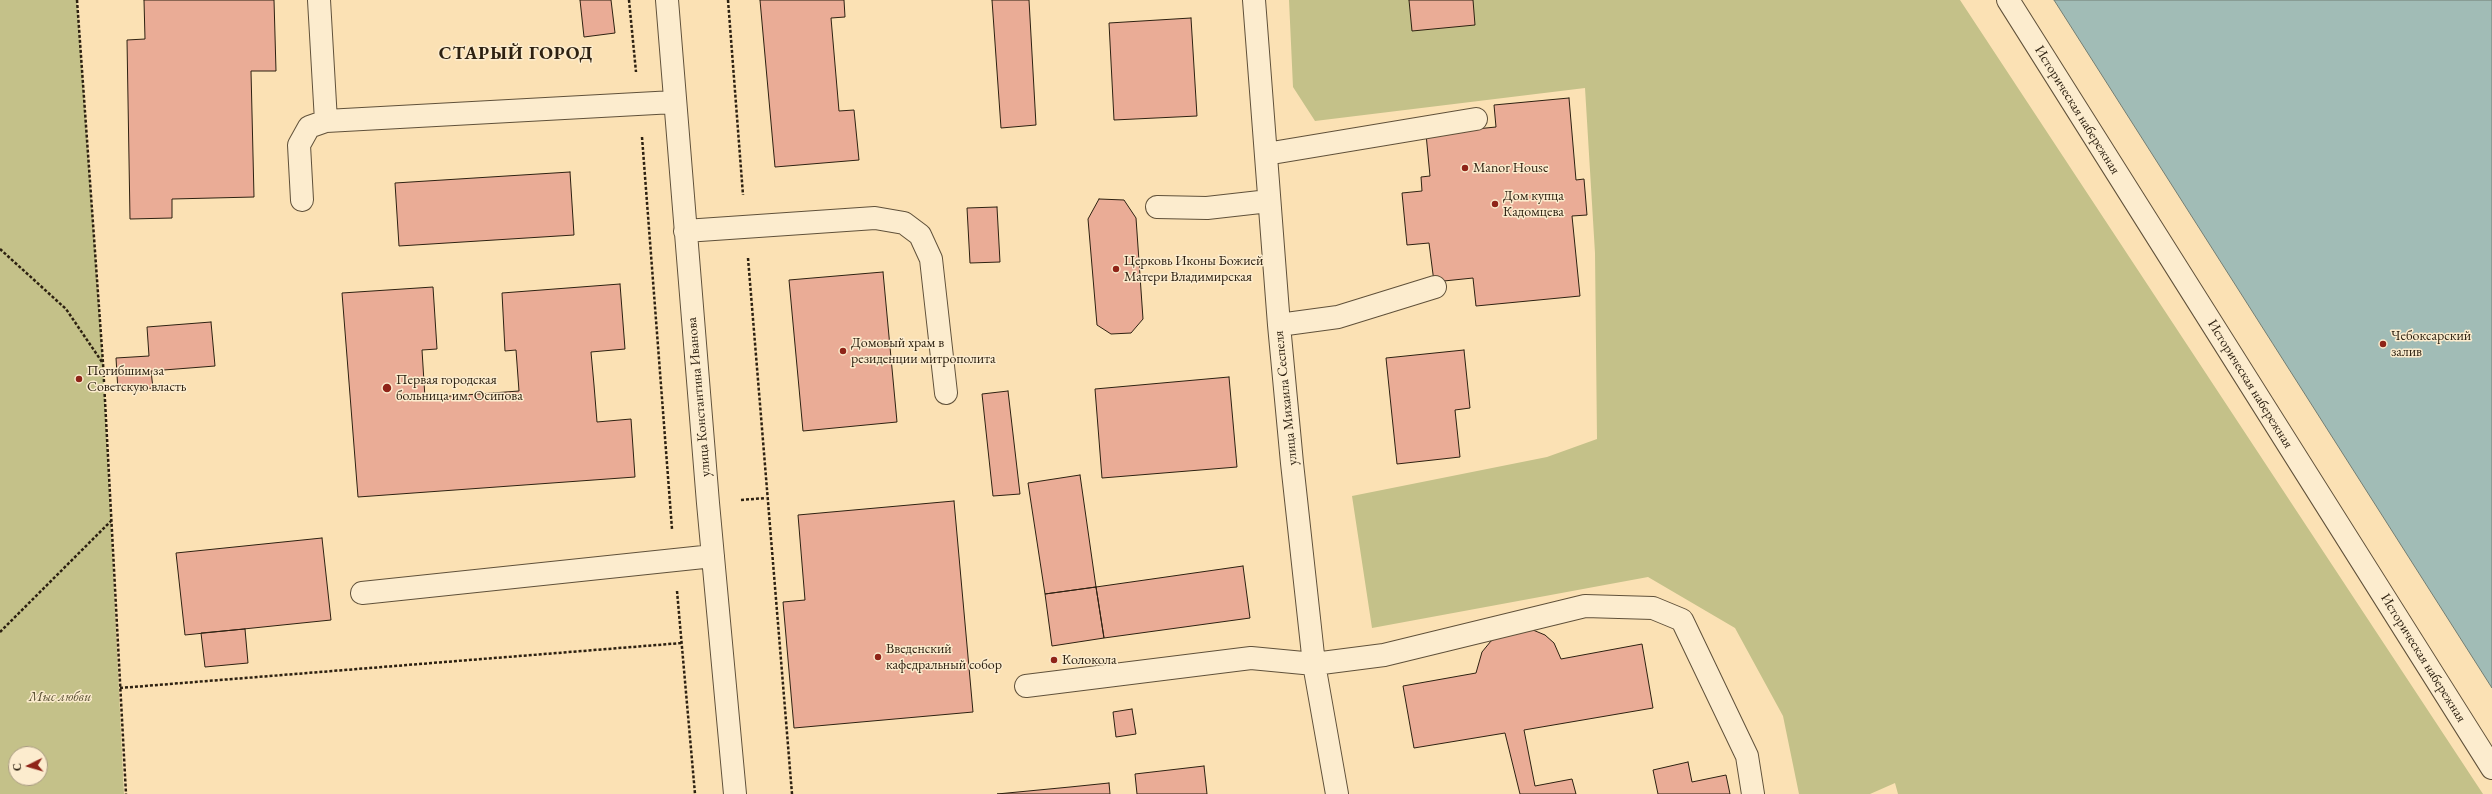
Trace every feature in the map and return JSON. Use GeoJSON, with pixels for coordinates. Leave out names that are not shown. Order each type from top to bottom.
{"type":"FeatureCollection","features":[{"type":"Feature","properties":{"kind":"street"},"geometry":{"type":"LineString","coordinates":[[319,0],[326,121]]}},
{"type":"Feature","properties":{"kind":"street","name":"улица Константина Иванова"},"geometry":{"type":"LineString","coordinates":[[667,0],[674,102],[712,556],[735,794]]}},
{"type":"Feature","properties":{"kind":"street","name":"улица Михаила Сеспеля"},"geometry":{"type":"LineString","coordinates":[[1254,0],[1279,325],[1314,664],[1337,794]]}},
{"type":"Feature","properties":{"kind":"street","name":"Историческая набережная"},"geometry":{"type":"LineString","coordinates":[[2008,0],[2492,768]]}},
{"type":"Feature","properties":{"kind":"street"},"geometry":{"type":"LineString","coordinates":[[302,200],[299,145],[310,127],[326,121],[674,102]]}},
{"type":"Feature","properties":{"kind":"street"},"geometry":{"type":"LineString","coordinates":[[1266,154],[1476,119]]}},
{"type":"Feature","properties":{"kind":"street"},"geometry":{"type":"LineString","coordinates":[[1157,207],[1207,208],[1269,200]]}},
{"type":"Feature","properties":{"kind":"street"},"geometry":{"type":"LineString","coordinates":[[685,231],[875,218],[904,223],[920,235],[931,259],[946,393]]}},
{"type":"Feature","properties":{"kind":"street"},"geometry":{"type":"LineString","coordinates":[[1279,325],[1338,317],[1435,286]]}},
{"type":"Feature","properties":{"kind":"street"},"geometry":{"type":"LineString","coordinates":[[362,593],[712,556]]}},
{"type":"Feature","properties":{"kind":"street"},"geometry":{"type":"LineString","coordinates":[[1026,686],[1251,658],[1314,664],[1384,655],[1585,606],[1653,608],[1682,620],[1746,756],[1753,794]]}},
{"type":"Feature","properties":{"kind":"path"},"geometry":{"type":"LineString","coordinates":[[77,0],[103,363],[126,794]]}},
{"type":"Feature","properties":{"kind":"path"},"geometry":{"type":"LineString","coordinates":[[629,0],[640,104],[675,560],[695,794]]}},
{"type":"Feature","properties":{"kind":"path"},"geometry":{"type":"LineString","coordinates":[[728,0],[792,794]]}},
{"type":"Feature","properties":{"kind":"path"},"geometry":{"type":"LineString","coordinates":[[0,249],[66,309],[103,363]]}},
{"type":"Feature","properties":{"kind":"path"},"geometry":{"type":"LineString","coordinates":[[0,632],[112,520]]}},
{"type":"Feature","properties":{"kind":"path"},"geometry":{"type":"LineString","coordinates":[[120,688],[682,644]]}},
{"type":"Feature","properties":{"kind":"green space","name":"Мыс любви"},"geometry":{"type":"Polygon","coordinates":[[[0,0],[77,0],[103,363],[124,794],[0,794],[0,0]]]}},
{"type":"Feature","properties":{"kind":"green space"},"geometry":{"type":"Polygon","coordinates":[[[1289,0],[1960,0],[2483,794],[1898,794],[1895,783],[1870,794],[1799,794],[1783,716],[1735,628],[1648,577],[1372,628],[1352,496],[1547,457],[1597,439],[1595,253],[1585,88],[1315,121],[1293,87],[1289,0]]]}},
{"type":"Feature","properties":{"kind":"water","name":"Чебоксарский залив"},"geometry":{"type":"Polygon","coordinates":[[[2054,0],[2492,0],[2492,688],[2054,0]]]}},
{"type":"Feature","properties":{"kind":"building"},"geometry":{"type":"Polygon","coordinates":[[[144,0],[274,0],[276,71],[251,71],[254,197],[172,199],[172,218],[130,219],[127,40],[145,39],[144,0]]]}},
{"type":"Feature","properties":{"kind":"building"},"geometry":{"type":"Polygon","coordinates":[[[580,0],[611,0],[615,33],[584,37],[580,0]]]}},
{"type":"Feature","properties":{"kind":"building"},"geometry":{"type":"Polygon","coordinates":[[[760,0],[844,0],[845,17],[831,18],[839,111],[854,110],[859,160],[775,167],[760,0]]]}},
{"type":"Feature","properties":{"kind":"building"},"geometry":{"type":"Polygon","coordinates":[[[992,0],[1029,0],[1036,125],[1001,128],[992,0]]]}},
{"type":"Feature","properties":{"kind":"building"},"geometry":{"type":"Polygon","coordinates":[[[1409,0],[1473,0],[1475,25],[1412,31],[1409,0]]]}},
{"type":"Feature","properties":{"kind":"building"},"geometry":{"type":"Polygon","coordinates":[[[1191,18],[1197,116],[1114,120],[1109,23],[1191,18]]]}},
{"type":"Feature","properties":{"kind":"building","name":"Дом купца Кадомцева"},"geometry":{"type":"Polygon","coordinates":[[[1569,98],[1576,180],[1584,179],[1587,215],[1572,216],[1580,296],[1476,306],[1473,278],[1434,282],[1429,243],[1407,245],[1402,193],[1422,191],[1421,177],[1430,176],[1426,134],[1496,127],[1494,105],[1569,98]]]}},
{"type":"Feature","properties":{"kind":"building"},"geometry":{"type":"Polygon","coordinates":[[[570,172],[574,235],[399,246],[395,183],[570,172]]]}},
{"type":"Feature","properties":{"kind":"building","name":"Церковь Иконы Божией Матери Владимирская"},"geometry":{"type":"Polygon","coordinates":[[[1099,199],[1124,200],[1136,218],[1143,319],[1131,333],[1111,334],[1097,325],[1088,219],[1099,199]]]}},
{"type":"Feature","properties":{"kind":"building"},"geometry":{"type":"Polygon","coordinates":[[[997,207],[1000,262],[970,263],[967,208],[997,207]]]}},
{"type":"Feature","properties":{"kind":"building","name":"Домовый храм в резиденции митрополита"},"geometry":{"type":"Polygon","coordinates":[[[883,272],[897,422],[803,431],[789,280],[883,272]]]}},
{"type":"Feature","properties":{"kind":"building","name":"Первая городская больница им. Осипова"},"geometry":{"type":"Polygon","coordinates":[[[620,284],[625,349],[591,352],[597,422],[631,419],[635,477],[358,497],[342,293],[433,287],[437,349],[422,350],[425,398],[519,391],[516,350],[505,351],[502,293],[620,284]]]}},
{"type":"Feature","properties":{"kind":"building"},"geometry":{"type":"Polygon","coordinates":[[[211,322],[215,366],[151,371],[153,388],[118,391],[116,358],[149,356],[147,327],[211,322]]]}},
{"type":"Feature","properties":{"kind":"building"},"geometry":{"type":"Polygon","coordinates":[[[1464,350],[1470,408],[1455,410],[1460,457],[1397,464],[1386,358],[1464,350]]]}},
{"type":"Feature","properties":{"kind":"building"},"geometry":{"type":"Polygon","coordinates":[[[1229,377],[1237,467],[1102,478],[1095,389],[1229,377]]]}},
{"type":"Feature","properties":{"kind":"building"},"geometry":{"type":"Polygon","coordinates":[[[1008,391],[1020,494],[993,496],[982,394],[1008,391]]]}},
{"type":"Feature","properties":{"kind":"building"},"geometry":{"type":"Polygon","coordinates":[[[1080,475],[1096,587],[1045,594],[1028,483],[1080,475]]]}},
{"type":"Feature","properties":{"kind":"building","name":"Введенский кафедральный собор"},"geometry":{"type":"Polygon","coordinates":[[[954,501],[973,712],[794,728],[783,602],[805,600],[798,515],[954,501]]]}},
{"type":"Feature","properties":{"kind":"building"},"geometry":{"type":"Polygon","coordinates":[[[322,538],[331,620],[185,635],[176,553],[322,538]]]}},
{"type":"Feature","properties":{"kind":"building"},"geometry":{"type":"Polygon","coordinates":[[[1243,566],[1250,618],[1104,638],[1096,587],[1243,566]]]}},
{"type":"Feature","properties":{"kind":"building"},"geometry":{"type":"Polygon","coordinates":[[[1096,587],[1104,638],[1052,646],[1045,594],[1096,587]]]}},
{"type":"Feature","properties":{"kind":"building"},"geometry":{"type":"Polygon","coordinates":[[[245,629],[248,663],[205,667],[201,633],[245,629]]]}},
{"type":"Feature","properties":{"kind":"building"},"geometry":{"type":"Polygon","coordinates":[[[1533,630],[1545,635],[1554,643],[1561,659],[1642,644],[1653,708],[1524,730],[1535,786],[1572,779],[1576,794],[1520,794],[1505,733],[1414,748],[1403,686],[1476,673],[1482,652],[1491,641],[1504,634],[1533,630]]]}},
{"type":"Feature","properties":{"kind":"building"},"geometry":{"type":"Polygon","coordinates":[[[1132,709],[1136,734],[1116,737],[1113,712],[1132,709]]]}},
{"type":"Feature","properties":{"kind":"building"},"geometry":{"type":"Polygon","coordinates":[[[1688,762],[1692,782],[1726,775],[1730,794],[1658,794],[1653,770],[1688,762]]]}},
{"type":"Feature","properties":{"kind":"building"},"geometry":{"type":"Polygon","coordinates":[[[1204,766],[1207,794],[1137,794],[1135,774],[1204,766]]]}},
{"type":"Feature","properties":{"kind":"building"},"geometry":{"type":"Polygon","coordinates":[[[1109,783],[1110,794],[997,794],[1070,787],[1109,783]]]}},
{"type":"Feature","properties":{"kind":"place","name":"Manor House"},"geometry":{"type":"Point","coordinates":[1465,168]}},
{"type":"Feature","properties":{"kind":"place","name":"Дом купца Кадомцева"},"geometry":{"type":"Point","coordinates":[1495,204]}},
{"type":"Feature","properties":{"kind":"place","name":"Церковь Иконы Божией Матери Владимирская"},"geometry":{"type":"Point","coordinates":[1116,269]}},
{"type":"Feature","properties":{"kind":"place","name":"Чебоксарский залив"},"geometry":{"type":"Point","coordinates":[2383,344]}},
{"type":"Feature","properties":{"kind":"place","name":"Домовый храм в резиденции митрополита"},"geometry":{"type":"Point","coordinates":[843,351]}},
{"type":"Feature","properties":{"kind":"place","name":"Погибшим за Советскую власть"},"geometry":{"type":"Point","coordinates":[79,379]}},
{"type":"Feature","properties":{"kind":"place","name":"Первая городская больница им. Осипова"},"geometry":{"type":"Point","coordinates":[387,388]}},
{"type":"Feature","properties":{"kind":"place","name":"Введенский кафедральный собор"},"geometry":{"type":"Point","coordinates":[878,657]}},
{"type":"Feature","properties":{"kind":"place","name":"Колокола"},"geometry":{"type":"Point","coordinates":[1054,660]}},
{"type":"Feature","properties":{"kind":"district","name":"СТАРЫЙ ГОРОД"},"geometry":{"type":"Point","coordinates":[516,54]}}]}
